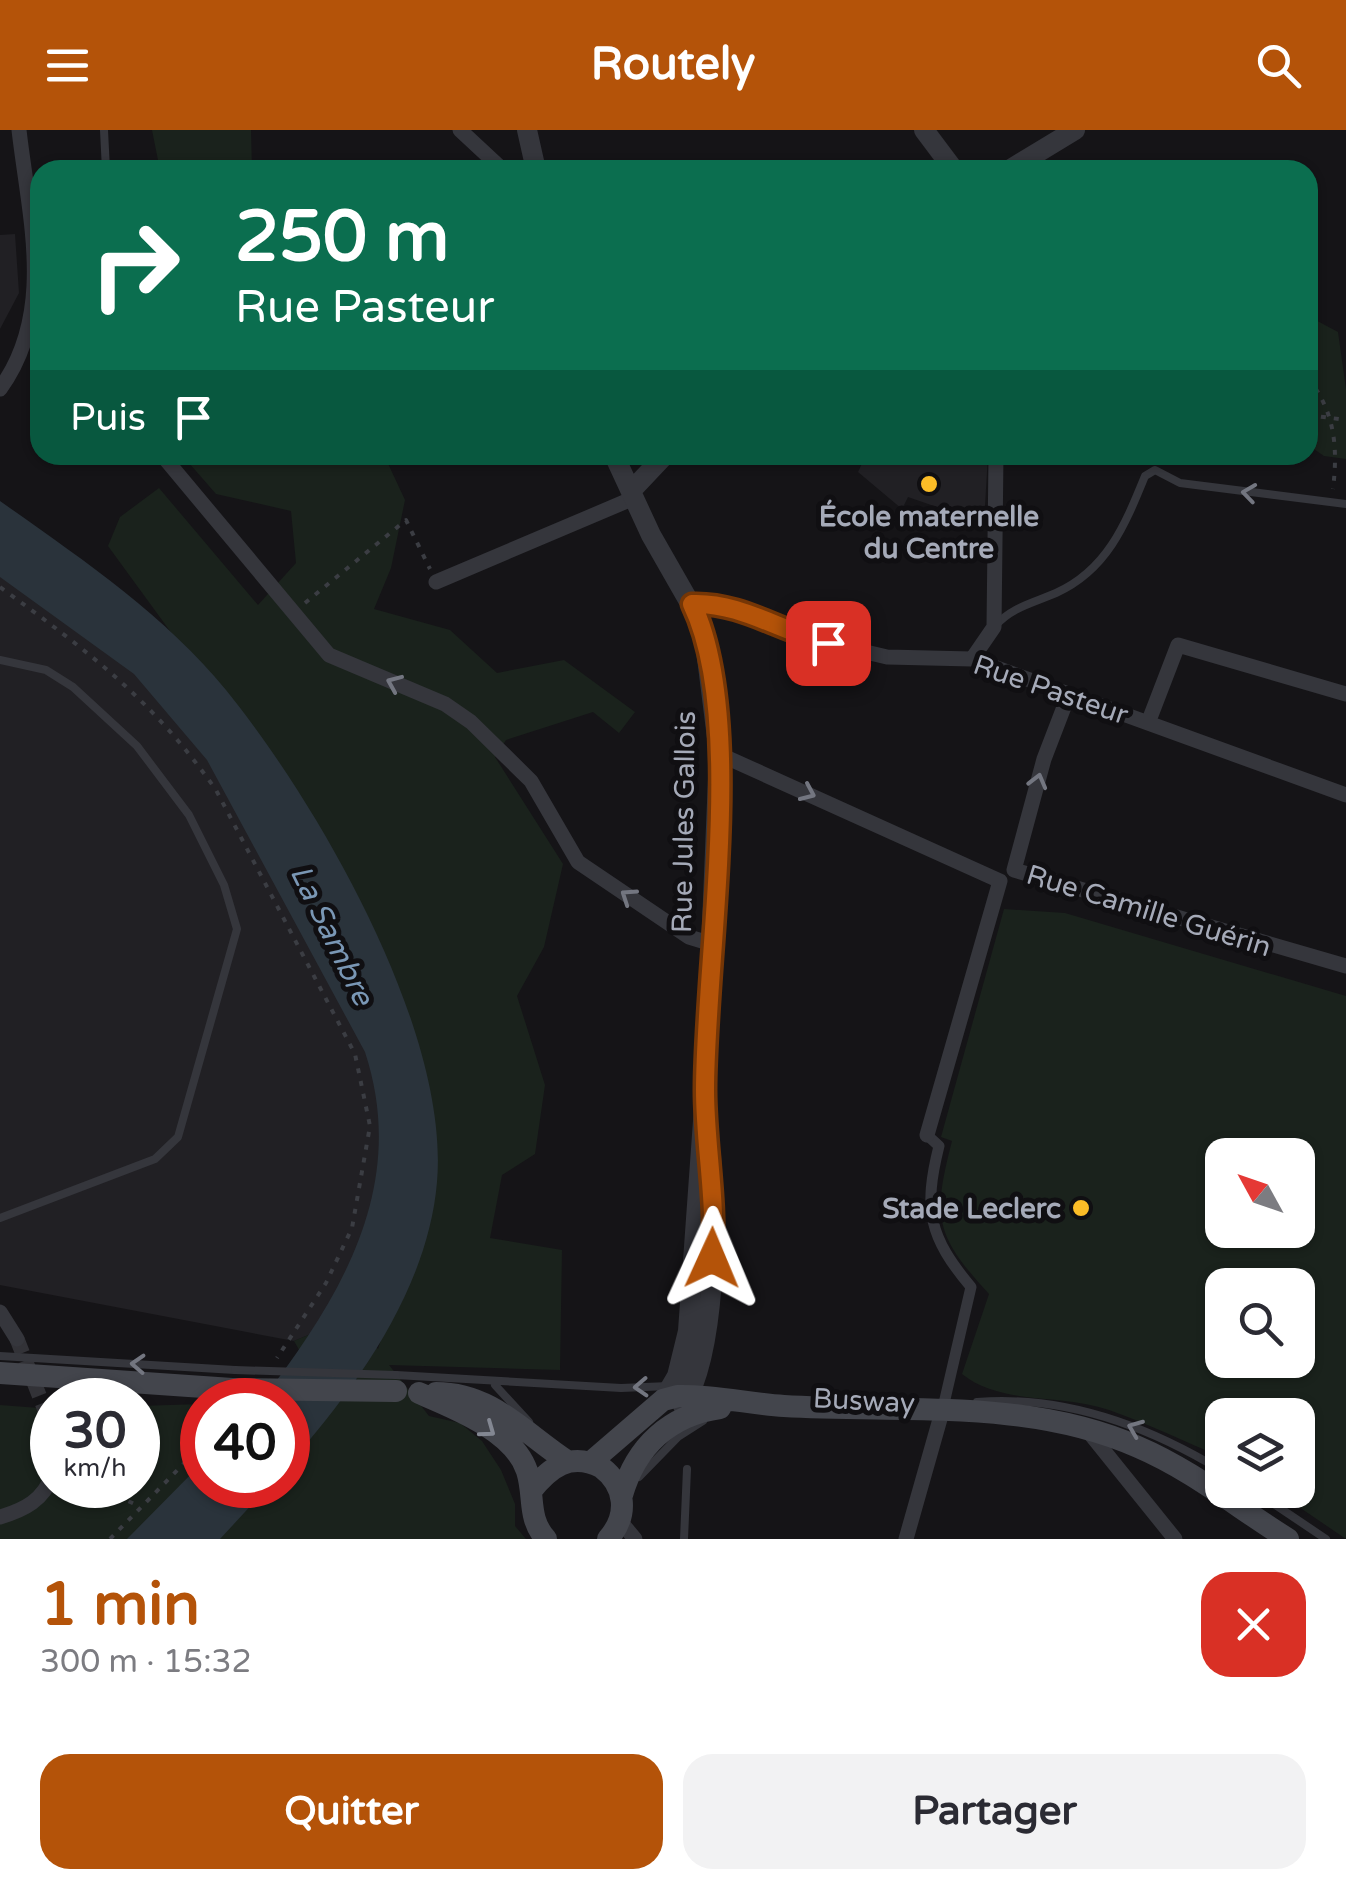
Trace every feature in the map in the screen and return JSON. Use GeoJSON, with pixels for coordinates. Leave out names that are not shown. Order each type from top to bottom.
{"type":"FeatureCollection","features":[{"type":"Feature","properties":{"kind":"main road"},"geometry":{"type":"LineString","coordinates":[[0,1373],[195,1378]]}},
{"type":"Feature","properties":{"kind":"main road"},"geometry":{"type":"LineString","coordinates":[[310,1382],[404,1386],[472,1397],[499,1410],[567,1461]]}},
{"type":"Feature","properties":{"kind":"main road"},"geometry":{"type":"LineString","coordinates":[[404,1386],[468,1416],[506,1443],[522,1461],[539,1535]]}},
{"type":"Feature","properties":{"kind":"main road"},"geometry":{"type":"LineString","coordinates":[[591,1462],[680,1392],[768,1404],[1009,1413],[1086,1428],[1187,1471],[1288,1539]]}},
{"type":"Feature","properties":{"kind":"main road"},"geometry":{"type":"LineString","coordinates":[[669,1423],[689,1412],[768,1404]]}},
{"type":"Feature","properties":{"kind":"main road","name":"Rue Jules Gallois"},"geometry":{"type":"LineString","coordinates":[[622,1495],[636,1462],[669,1423]]}},
{"type":"Feature","properties":{"kind":"main road"},"geometry":{"type":"LineString","coordinates":[[530,1491],[546,1472],[567,1461],[591,1462],[610,1474],[622,1495],[621,1533]]}},
{"type":"Feature","properties":{"kind":"street"},"geometry":{"type":"LineString","coordinates":[[19,130],[30,187]]}},
{"type":"Feature","properties":{"kind":"street"},"geometry":{"type":"LineString","coordinates":[[460,130],[492,160]]}},
{"type":"Feature","properties":{"kind":"street"},"geometry":{"type":"LineString","coordinates":[[526,130],[534,160]]}},
{"type":"Feature","properties":{"kind":"street"},"geometry":{"type":"LineString","coordinates":[[924,130],[946,160]]}},
{"type":"Feature","properties":{"kind":"street"},"geometry":{"type":"LineString","coordinates":[[1026,160],[1075,130]]}},
{"type":"Feature","properties":{"kind":"street"},"geometry":{"type":"LineString","coordinates":[[0,389],[24,350],[30,327]]}},
{"type":"Feature","properties":{"kind":"street"},"geometry":{"type":"LineString","coordinates":[[170,465],[329,655],[445,704],[471,722],[530,781],[578,862],[689,937],[712,944]]}},
{"type":"Feature","properties":{"kind":"street","name":"Rue Jules Gallois"},"geometry":{"type":"LineString","coordinates":[[619,465],[703,626],[719,754],[705,1093],[680,1392]]}},
{"type":"Feature","properties":{"kind":"street"},"geometry":{"type":"LineString","coordinates":[[436,582],[632,494],[656,465]]}},
{"type":"Feature","properties":{"kind":"street"},"geometry":{"type":"LineString","coordinates":[[972,659],[994,627],[996,465]]}},
{"type":"Feature","properties":{"kind":"street","name":"Rue Pasteur"},"geometry":{"type":"LineString","coordinates":[[692,604],[719,603],[798,636],[887,656],[972,659],[1346,796]]}},
{"type":"Feature","properties":{"kind":"street"},"geometry":{"type":"LineString","coordinates":[[1148,723],[1178,645],[1346,694]]}},
{"type":"Feature","properties":{"kind":"street","name":"Rue Camille Guérin"},"geometry":{"type":"LineString","coordinates":[[1068,694],[1044,759],[1014,870],[1346,966]]}},
{"type":"Feature","properties":{"kind":"street"},"geometry":{"type":"LineString","coordinates":[[719,754],[1000,881]]}},
{"type":"Feature","properties":{"kind":"street"},"geometry":{"type":"LineString","coordinates":[[906,1539],[972,1287],[946,1257],[932,1224],[928,1189],[939,1146],[927,1136],[1000,881],[1014,870]]}},
{"type":"Feature","properties":{"kind":"street","name":"Rue Jules Gallois"},"geometry":{"type":"LineString","coordinates":[[669,1423],[710,1280],[713,1182],[705,1093]]}},
{"type":"Feature","properties":{"kind":"street"},"geometry":{"type":"LineString","coordinates":[[700,1169],[700,1272],[710,1280]]}},
{"type":"Feature","properties":{"kind":"street"},"geometry":{"type":"LineString","coordinates":[[0,1312],[17,1339]]}},
{"type":"Feature","properties":{"kind":"street"},"geometry":{"type":"LineString","coordinates":[[1086,1428],[1168,1536]]}},
{"type":"Feature","properties":{"kind":"street"},"geometry":{"type":"LineString","coordinates":[[0,1518],[30,1504]]}},
{"type":"Feature","properties":{"kind":"lane"},"geometry":{"type":"LineString","coordinates":[[104,130],[106,160]]}},
{"type":"Feature","properties":{"kind":"lane"},"geometry":{"type":"LineString","coordinates":[[994,627],[1008,611],[1060,591],[1094,568],[1113,547],[1145,476],[1154,470],[1180,482],[1346,504]]}},
{"type":"Feature","properties":{"kind":"lane"},"geometry":{"type":"LineString","coordinates":[[0,660],[46,670],[59,678],[137,746],[188,815],[224,886],[236,929],[178,1137],[155,1159],[0,1218]]}},
{"type":"Feature","properties":{"kind":"lane"},"geometry":{"type":"LineString","coordinates":[[710,1280],[740,1279]]}},
{"type":"Feature","properties":{"kind":"lane"},"geometry":{"type":"LineString","coordinates":[[0,1356],[224,1378]]}},
{"type":"Feature","properties":{"kind":"lane"},"geometry":{"type":"LineString","coordinates":[[491,1382],[515,1404],[544,1446]]}},
{"type":"Feature","properties":{"kind":"lane","name":"Busway"},"geometry":{"type":"LineString","coordinates":[[404,1386],[491,1382],[943,1408],[1012,1399],[1080,1408],[1163,1440],[1205,1462]]}},
{"type":"Feature","properties":{"kind":"lane"},"geometry":{"type":"LineString","coordinates":[[622,1495],[693,1427],[708,1418],[768,1404]]}},
{"type":"Feature","properties":{"kind":"lane"},"geometry":{"type":"LineString","coordinates":[[684,1539],[687,1469]]}},
{"type":"Feature","properties":{"kind":"lane"},"geometry":{"type":"LineString","coordinates":[[1280,1508],[1326,1539]]}},
{"type":"Feature","properties":{"kind":"path"},"geometry":{"type":"LineString","coordinates":[[1318,396],[1335,429],[1333,486]]}},
{"type":"Feature","properties":{"kind":"path"},"geometry":{"type":"LineString","coordinates":[[1318,416],[1346,420]]}},
{"type":"Feature","properties":{"kind":"path"},"geometry":{"type":"LineString","coordinates":[[294,612],[406,520],[436,582]]}},
{"type":"Feature","properties":{"kind":"path"},"geometry":{"type":"LineString","coordinates":[[0,587],[114,671],[188,750],[216,790],[355,1054],[370,1126],[352,1228],[326,1283],[267,1370]]}},
{"type":"Feature","properties":{"kind":"path"},"geometry":{"type":"LineString","coordinates":[[160,1486],[180,1467]]}},
{"type":"Feature","properties":{"kind":"path"},"geometry":{"type":"LineString","coordinates":[[110,1539],[137,1508]]}},
{"type":"Feature","properties":{"kind":"shaded area"},"geometry":{"type":"Polygon","coordinates":[[[152,130],[251,130],[252,160],[158,160],[152,130]]]}},
{"type":"Feature","properties":{"kind":"shaded area"},"geometry":{"type":"Polygon","coordinates":[[[15,234],[19,293],[0,329],[0,235],[15,234]]]}},
{"type":"Feature","properties":{"kind":"shaded area"},"geometry":{"type":"Polygon","coordinates":[[[1318,321],[1338,332],[1346,389],[1346,459],[1318,452],[1318,321]]]}},
{"type":"Feature","properties":{"kind":"shaded area"},"geometry":{"type":"Polygon","coordinates":[[[191,465],[389,465],[405,500],[391,568],[374,609],[450,630],[497,673],[564,660],[635,712],[619,733],[593,712],[506,740],[495,757],[563,864],[544,947],[517,996],[545,1085],[535,1154],[502,1175],[490,1238],[562,1250],[560,1370],[389,1365],[429,1416],[460,1423],[482,1441],[501,1470],[515,1504],[515,1526],[526,1539],[0,1539],[0,1405],[30,1407],[30,1508],[160,1508],[160,1405],[180,1405],[180,1508],[310,1508],[310,1408],[333,1409],[294,1341],[351,1317],[378,1349],[428,1192],[248,738],[108,546],[120,517],[159,488],[258,605],[296,563],[291,511],[216,494],[191,465]]]}},
{"type":"Feature","properties":{"kind":"shaded area","name":"École maternelle du Centre"},"geometry":{"type":"Polygon","coordinates":[[[861,465],[987,465],[984,523],[960,522],[960,515],[908,497],[902,509],[858,472],[861,465]]]}},
{"type":"Feature","properties":{"kind":"shaded area"},"geometry":{"type":"Polygon","coordinates":[[[0,552],[184,710],[383,1046],[402,1153],[352,1317],[294,1341],[0,1285],[0,552]]]}},
{"type":"Feature","properties":{"kind":"shaded area","name":"Stade Leclerc"},"geometry":{"type":"Polygon","coordinates":[[[1004,909],[1065,913],[1346,996],[1346,1539],[1300,1508],[1315,1508],[1315,1398],[1205,1398],[1205,1450],[1109,1410],[995,1391],[962,1374],[989,1294],[958,1256],[943,1224],[942,1189],[952,1141],[941,1137],[1004,909]]]}},
{"type":"Feature","properties":{"kind":"water","name":"La Sambre"},"geometry":{"type":"Polygon","coordinates":[[[0,501],[90,565],[202,662],[300,794],[371,922],[400,990],[423,1058],[435,1122],[437,1182],[431,1222],[404,1298],[385,1335],[310,1440],[310,1378],[278,1378],[341,1280],[360,1238],[373,1194],[379,1148],[376,1101],[365,1052],[207,760],[134,674],[0,577],[0,501]]]}},
{"type":"Feature","properties":{"kind":"water"},"geometry":{"type":"Polygon","coordinates":[[[180,1485],[180,1508],[249,1508],[220,1539],[127,1539],[180,1485]]]}},
{"type":"Feature","properties":{"kind":"tunnel"},"geometry":{"type":"LineString","coordinates":[[17,1339],[32,1378]]}},
{"type":"Feature","properties":{"kind":"place","name":"École maternelle du Centre"},"geometry":{"type":"Point","coordinates":[929,484]}},
{"type":"Feature","properties":{"kind":"place","name":"Stade Leclerc"},"geometry":{"type":"Point","coordinates":[1081,1208]}},
{"type":"Feature","properties":{"kind":"route"},"geometry":{"type":"LineString","coordinates":[[712,1258],[713,1182],[705,1093],[719,754],[711,666],[703,626],[692,604],[719,603],[798,636],[828,643]]}}]}
